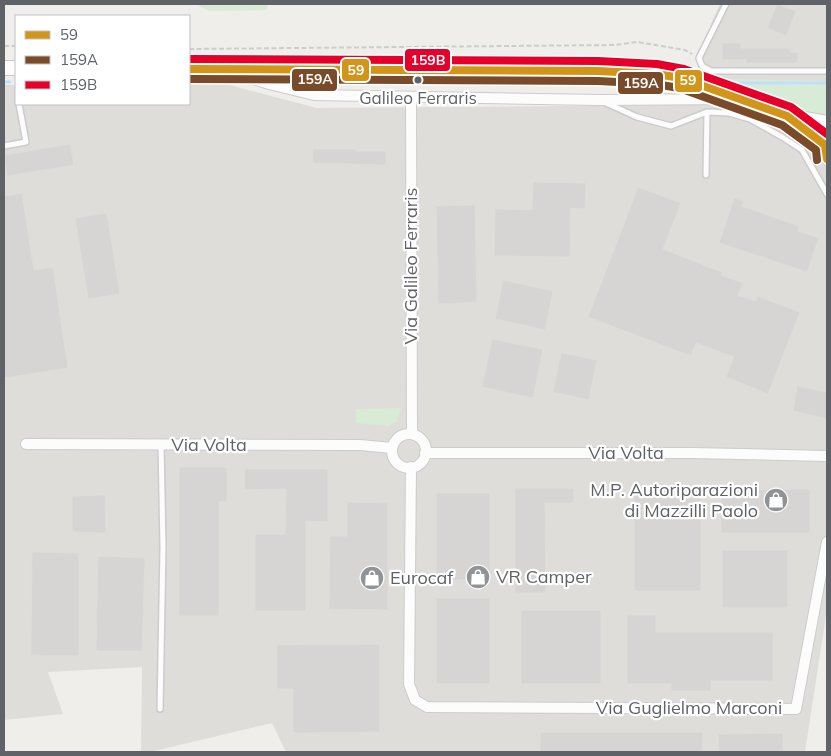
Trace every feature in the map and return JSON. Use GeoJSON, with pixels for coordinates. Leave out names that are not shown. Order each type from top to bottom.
{"type":"FeatureCollection","features":[{"type":"Feature","properties":{"kind":"street"},"geometry":{"type":"LineString","coordinates":[[190,69],[598,71],[646,74],[680,78],[741,98],[787,116],[827,123]]}},
{"type":"Feature","properties":{"kind":"street"},"geometry":{"type":"LineString","coordinates":[[224,70],[314,96],[598,100],[741,98]]}},
{"type":"Feature","properties":{"kind":"street","name":"Via Galileo Ferraris"},"geometry":{"type":"LineString","coordinates":[[411,97],[412,434]]}},
{"type":"Feature","properties":{"kind":"street"},"geometry":{"type":"LineString","coordinates":[[787,116],[826,146]]}},
{"type":"Feature","properties":{"kind":"street"},"geometry":{"type":"LineString","coordinates":[[412,434],[422,440],[425,453],[423,460],[419,464],[404,467],[395,461],[392,448],[399,437],[412,434]]}},
{"type":"Feature","properties":{"kind":"street","name":"Via Volta"},"geometry":{"type":"LineString","coordinates":[[26,444],[360,445],[392,448]]}},
{"type":"Feature","properties":{"kind":"street","name":"Via Volta"},"geometry":{"type":"LineString","coordinates":[[425,453],[692,453],[826,458]]}},
{"type":"Feature","properties":{"kind":"street","name":"Via Guglielmo Marconi"},"geometry":{"type":"LineString","coordinates":[[411,467],[409,684],[415,700],[427,707],[796,709],[827,542]]}},
{"type":"Feature","properties":{"kind":"lane"},"geometry":{"type":"LineString","coordinates":[[726,4],[699,58],[702,66],[711,71],[827,72]]}},
{"type":"Feature","properties":{"kind":"lane"},"geometry":{"type":"LineString","coordinates":[[598,100],[637,117],[671,126],[707,112],[729,113],[750,120],[802,150],[827,194]]}},
{"type":"Feature","properties":{"kind":"lane"},"geometry":{"type":"LineString","coordinates":[[4,146],[26,142],[19,105]]}},
{"type":"Feature","properties":{"kind":"lane"},"geometry":{"type":"LineString","coordinates":[[706,175],[707,112]]}},
{"type":"Feature","properties":{"kind":"lane"},"geometry":{"type":"LineString","coordinates":[[160,709],[163,547],[161,444]]}},
{"type":"Feature","properties":{"kind":"path"},"geometry":{"type":"LineString","coordinates":[[190,49],[615,45],[637,42],[684,50],[699,58]]}},
{"type":"Feature","properties":{"kind":"shaded area"},"geometry":{"type":"Polygon","coordinates":[[[720,4],[827,4],[827,609],[805,752],[286,752],[272,723],[150,752],[141,752],[142,667],[48,672],[63,714],[4,720],[4,85],[15,85],[15,105],[190,105],[190,83],[221,83],[317,108],[689,105],[711,24],[720,4]]]}},
{"type":"Feature","properties":{"kind":"green space"},"geometry":{"type":"Polygon","coordinates":[[[199,4],[268,4],[267,10],[210,11],[199,6],[199,4]]]}},
{"type":"Feature","properties":{"kind":"green space"},"geometry":{"type":"Polygon","coordinates":[[[716,79],[827,81],[827,117],[799,113],[716,79]]]}},
{"type":"Feature","properties":{"kind":"green space"},"geometry":{"type":"Polygon","coordinates":[[[401,408],[397,421],[389,426],[356,423],[356,409],[401,408]]]}},
{"type":"Feature","properties":{"kind":"building"},"geometry":{"type":"Polygon","coordinates":[[[777,4],[796,11],[786,36],[767,28],[777,4]]]}},
{"type":"Feature","properties":{"kind":"building"},"geometry":{"type":"Polygon","coordinates":[[[722,43],[741,43],[741,48],[790,48],[790,52],[798,53],[798,63],[746,63],[746,60],[722,60],[722,43]]]}},
{"type":"Feature","properties":{"kind":"building"},"geometry":{"type":"Polygon","coordinates":[[[70,144],[74,165],[7,176],[4,155],[70,144]]]}},
{"type":"Feature","properties":{"kind":"building"},"geometry":{"type":"Polygon","coordinates":[[[313,149],[386,151],[386,165],[312,163],[313,149]]]}},
{"type":"Feature","properties":{"kind":"building"},"geometry":{"type":"Polygon","coordinates":[[[533,182],[586,183],[585,209],[571,208],[570,257],[494,256],[495,209],[532,210],[533,182]]]}},
{"type":"Feature","properties":{"kind":"building"},"geometry":{"type":"Polygon","coordinates":[[[638,187],[681,203],[663,249],[722,272],[721,275],[743,283],[738,295],[756,301],[758,296],[800,312],[768,394],[726,377],[734,357],[696,343],[691,356],[588,317],[638,187]]]}},
{"type":"Feature","properties":{"kind":"building"},"geometry":{"type":"Polygon","coordinates":[[[22,193],[34,270],[53,267],[68,368],[4,378],[4,196],[22,193]]]}},
{"type":"Feature","properties":{"kind":"building"},"geometry":{"type":"Polygon","coordinates":[[[734,198],[744,201],[742,206],[799,226],[798,231],[819,238],[807,272],[719,243],[734,198]]]}},
{"type":"Feature","properties":{"kind":"building"},"geometry":{"type":"Polygon","coordinates":[[[475,205],[477,302],[438,304],[436,206],[475,205]]]}},
{"type":"Feature","properties":{"kind":"building"},"geometry":{"type":"Polygon","coordinates":[[[107,213],[120,294],[88,299],[75,218],[107,213]]]}},
{"type":"Feature","properties":{"kind":"building"},"geometry":{"type":"Polygon","coordinates":[[[503,280],[553,291],[545,330],[495,319],[503,280]]]}},
{"type":"Feature","properties":{"kind":"building"},"geometry":{"type":"Polygon","coordinates":[[[492,339],[543,349],[533,398],[482,387],[492,339]]]}},
{"type":"Feature","properties":{"kind":"building"},"geometry":{"type":"Polygon","coordinates":[[[561,353],[597,360],[589,400],[553,392],[561,353]]]}},
{"type":"Feature","properties":{"kind":"building"},"geometry":{"type":"Polygon","coordinates":[[[797,386],[827,392],[827,419],[793,411],[797,386]]]}},
{"type":"Feature","properties":{"kind":"building"},"geometry":{"type":"Polygon","coordinates":[[[179,467],[227,467],[227,502],[219,502],[219,616],[179,616],[179,467]]]}},
{"type":"Feature","properties":{"kind":"building"},"geometry":{"type":"Polygon","coordinates":[[[244,469],[328,469],[328,522],[306,521],[306,611],[255,611],[255,534],[285,534],[286,489],[245,490],[244,469]]]}},
{"type":"Feature","properties":{"kind":"building"},"geometry":{"type":"Polygon","coordinates":[[[515,488],[574,488],[574,503],[545,503],[546,593],[515,593],[515,488]]]}},
{"type":"Feature","properties":{"kind":"building"},"geometry":{"type":"Polygon","coordinates":[[[810,489],[810,533],[721,533],[721,490],[810,489]]]}},
{"type":"Feature","properties":{"kind":"building"},"geometry":{"type":"Polygon","coordinates":[[[634,490],[701,490],[701,591],[634,591],[634,490]]]}},
{"type":"Feature","properties":{"kind":"building"},"geometry":{"type":"Polygon","coordinates":[[[436,493],[490,493],[490,580],[436,580],[436,493]]]}},
{"type":"Feature","properties":{"kind":"building"},"geometry":{"type":"Polygon","coordinates":[[[105,495],[106,533],[72,532],[72,496],[105,495]]]}},
{"type":"Feature","properties":{"kind":"building"},"geometry":{"type":"Polygon","coordinates":[[[347,502],[388,503],[388,610],[329,609],[330,536],[347,536],[347,502]]]}},
{"type":"Feature","properties":{"kind":"building"},"geometry":{"type":"Polygon","coordinates":[[[722,550],[788,550],[788,608],[722,608],[722,550]]]}},
{"type":"Feature","properties":{"kind":"building"},"geometry":{"type":"Polygon","coordinates":[[[32,552],[79,553],[79,656],[31,655],[32,552]]]}},
{"type":"Feature","properties":{"kind":"building"},"geometry":{"type":"Polygon","coordinates":[[[98,556],[145,558],[142,651],[96,651],[98,556]]]}},
{"type":"Feature","properties":{"kind":"building"},"geometry":{"type":"Polygon","coordinates":[[[436,598],[490,598],[490,684],[436,684],[436,598]]]}},
{"type":"Feature","properties":{"kind":"building"},"geometry":{"type":"Polygon","coordinates":[[[521,610],[601,610],[601,684],[521,684],[521,610]]]}},
{"type":"Feature","properties":{"kind":"building"},"geometry":{"type":"Polygon","coordinates":[[[627,615],[656,615],[656,632],[773,632],[773,681],[711,681],[711,691],[671,691],[671,684],[627,684],[627,615]]]}},
{"type":"Feature","properties":{"kind":"building"},"geometry":{"type":"Polygon","coordinates":[[[380,644],[380,732],[293,733],[293,689],[277,689],[277,645],[380,644]]]}},
{"type":"Feature","properties":{"kind":"building"},"geometry":{"type":"Polygon","coordinates":[[[540,732],[703,732],[702,752],[540,752],[540,732]]]}},
{"type":"Feature","properties":{"kind":"building"},"geometry":{"type":"Polygon","coordinates":[[[783,733],[783,752],[719,752],[718,734],[783,733]]]}},
{"type":"Feature","properties":{"kind":"waterway"},"geometry":{"type":"LineString","coordinates":[[190,81],[196,81]]}},
{"type":"Feature","properties":{"kind":"waterway"},"geometry":{"type":"LineString","coordinates":[[284,81],[629,81],[683,88]]}},
{"type":"Feature","properties":{"kind":"waterway"},"geometry":{"type":"LineString","coordinates":[[4,82],[10,82]]}},
{"type":"Feature","properties":{"kind":"waterway"},"geometry":{"type":"LineString","coordinates":[[736,83],[827,83]]}},
{"type":"Feature","properties":{"kind":"transit line","name":"159B"},"geometry":{"type":"LineString","coordinates":[[190,59],[598,61],[657,64],[684,69],[791,107],[827,134]]}},
{"type":"Feature","properties":{"kind":"transit line","name":"59"},"geometry":{"type":"LineString","coordinates":[[190,69],[598,71],[656,74],[681,78],[787,116],[825,145],[827,159]]}},
{"type":"Feature","properties":{"kind":"transit line","name":"159A"},"geometry":{"type":"LineString","coordinates":[[190,79],[598,81],[655,84],[679,88],[782,125],[816,150],[817,160]]}},
{"type":"Feature","properties":{"kind":"place","name":"Galileo Ferraris"},"geometry":{"type":"Point","coordinates":[418,80]}},
{"type":"Feature","properties":{"kind":"place","name":"M.P. Autoriparazioni di Mazzilli Paolo"},"geometry":{"type":"Point","coordinates":[776,500]}},
{"type":"Feature","properties":{"kind":"place","name":"VR Camper"},"geometry":{"type":"Point","coordinates":[478,577]}},
{"type":"Feature","properties":{"kind":"place","name":"Eurocaf"},"geometry":{"type":"Point","coordinates":[372,578]}}]}
